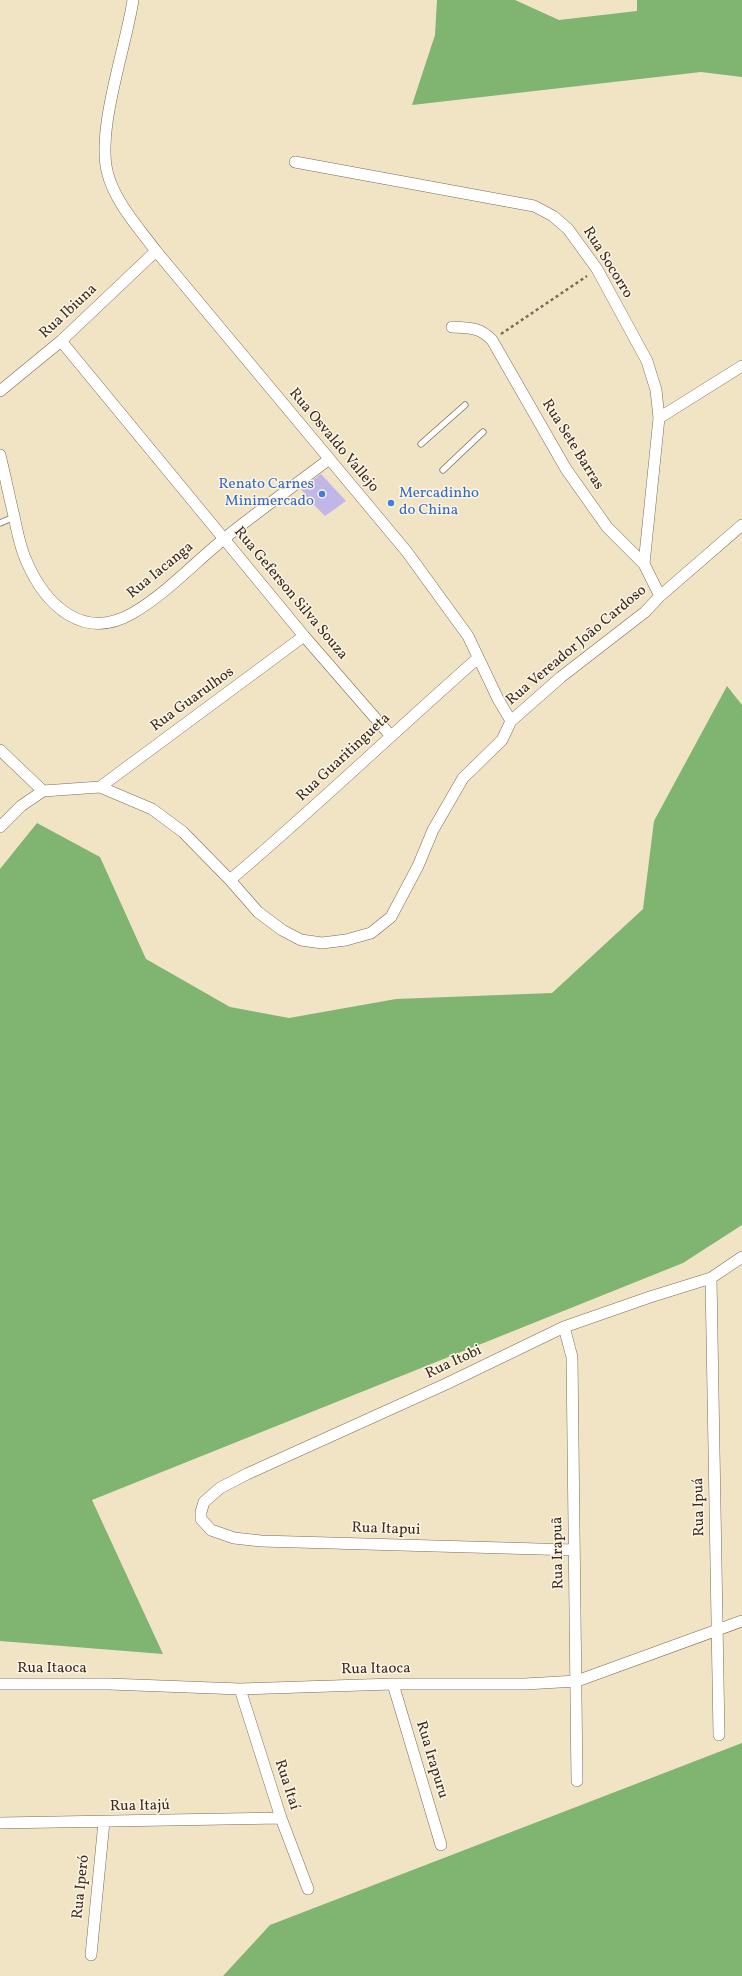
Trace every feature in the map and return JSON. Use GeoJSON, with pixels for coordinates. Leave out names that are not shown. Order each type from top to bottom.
{"type":"FeatureCollection","features":[{"type":"Feature","properties":{"kind":"street","name":"Rua Osvaldo Vallejo"},"geometry":{"type":"LineString","coordinates":[[133,0],[107,125],[105,156],[107,171],[112,184],[128,214],[156,251],[328,460],[407,552],[468,636],[498,699],[511,721]]}},
{"type":"Feature","properties":{"kind":"street","name":"Rua Socorro"},"geometry":{"type":"LineString","coordinates":[[295,162],[534,206],[553,216],[568,229],[597,270],[647,361],[656,390],[659,418],[644,564]]}},
{"type":"Feature","properties":{"kind":"street","name":"Rua Ibiuna"},"geometry":{"type":"LineString","coordinates":[[0,391],[61,341],[156,251]]}},
{"type":"Feature","properties":{"kind":"street","name":"Rua Sete Barras"},"geometry":{"type":"LineString","coordinates":[[452,327],[474,328],[484,332],[492,340],[566,469],[607,527],[644,564],[660,596]]}},
{"type":"Feature","properties":{"kind":"street","name":"Rua Geferson Silva Souza"},"geometry":{"type":"LineString","coordinates":[[61,341],[304,636],[390,735]]}},
{"type":"Feature","properties":{"kind":"street"},"geometry":{"type":"LineString","coordinates":[[659,418],[742,366]]}},
{"type":"Feature","properties":{"kind":"street","name":"Rua Iacanga"},"geometry":{"type":"LineString","coordinates":[[0,455],[14,517],[26,560],[43,590],[59,609],[76,619],[93,624],[111,621],[132,613],[164,591],[224,538],[328,460]]}},
{"type":"Feature","properties":{"kind":"street","name":"Rua Vereador João Cardoso"},"geometry":{"type":"LineString","coordinates":[[100,787],[152,808],[183,832],[230,880],[258,912],[282,930],[301,940],[322,944],[346,940],[371,933],[391,917],[418,866],[433,830],[463,778],[502,740],[511,721],[561,677],[645,612],[660,596],[742,525]]}},
{"type":"Feature","properties":{"kind":"street","name":"Rua Guarulhos"},"geometry":{"type":"LineString","coordinates":[[100,787],[304,636]]}},
{"type":"Feature","properties":{"kind":"street","name":"Rua Guaritingueta"},"geometry":{"type":"LineString","coordinates":[[230,880],[301,820],[390,735],[478,658]]}},
{"type":"Feature","properties":{"kind":"street"},"geometry":{"type":"LineString","coordinates":[[0,750],[43,791]]}},
{"type":"Feature","properties":{"kind":"street"},"geometry":{"type":"LineString","coordinates":[[0,827],[21,806],[43,791],[100,787]]}},
{"type":"Feature","properties":{"kind":"street","name":"Rua Itobi"},"geometry":{"type":"LineString","coordinates":[[203,1522],[201,1512],[204,1502],[220,1488],[247,1474],[446,1384],[564,1327],[650,1297],[711,1278],[742,1257]]}},
{"type":"Feature","properties":{"kind":"street","name":"Rua Ipuá"},"geometry":{"type":"LineString","coordinates":[[711,1278],[719,1735]]}},
{"type":"Feature","properties":{"kind":"street","name":"Rua Irapuã"},"geometry":{"type":"LineString","coordinates":[[564,1327],[572,1357],[577,1781]]}},
{"type":"Feature","properties":{"kind":"street","name":"Rua Itapui"},"geometry":{"type":"LineString","coordinates":[[203,1522],[211,1530],[221,1535],[261,1541],[574,1550]]}},
{"type":"Feature","properties":{"kind":"street","name":"Rua Itaoca"},"geometry":{"type":"LineString","coordinates":[[0,1684],[109,1684],[240,1689],[393,1684],[525,1684],[577,1681],[742,1621]]}},
{"type":"Feature","properties":{"kind":"street","name":"Rua Irapuru"},"geometry":{"type":"LineString","coordinates":[[393,1684],[441,1845]]}},
{"type":"Feature","properties":{"kind":"street","name":"Rua Itaí"},"geometry":{"type":"LineString","coordinates":[[240,1689],[281,1818],[308,1889]]}},
{"type":"Feature","properties":{"kind":"street","name":"Rua Itajú"},"geometry":{"type":"LineString","coordinates":[[0,1823],[281,1818]]}},
{"type":"Feature","properties":{"kind":"street","name":"Rua Iperó"},"geometry":{"type":"LineString","coordinates":[[91,1955],[104,1822]]}},
{"type":"Feature","properties":{"kind":"lane"},"geometry":{"type":"LineString","coordinates":[[421,444],[465,405]]}},
{"type":"Feature","properties":{"kind":"lane"},"geometry":{"type":"LineString","coordinates":[[443,470],[484,432]]}},
{"type":"Feature","properties":{"kind":"lane"},"geometry":{"type":"LineString","coordinates":[[0,523],[14,517]]}},
{"type":"Feature","properties":{"kind":"path"},"geometry":{"type":"LineString","coordinates":[[492,340],[597,270]]}},
{"type":"Feature","properties":{"kind":"green space"},"geometry":{"type":"Polygon","coordinates":[[[437,0],[515,0],[559,20],[637,11],[637,0],[742,0],[742,77],[701,72],[412,105],[435,35],[437,0]]]}},
{"type":"Feature","properties":{"kind":"green space"},"geometry":{"type":"Polygon","coordinates":[[[727,686],[742,705],[742,1225],[683,1263],[92,1500],[163,1654],[0,1641],[0,869],[37,823],[100,857],[146,959],[230,1007],[289,1018],[396,999],[552,993],[643,909],[654,821],[727,686]]]}},
{"type":"Feature","properties":{"kind":"green space"},"geometry":{"type":"Polygon","coordinates":[[[742,1743],[742,1976],[223,1976],[270,1925],[742,1743]]]}},
{"type":"Feature","properties":{"kind":"building","name":"Renato Carnes Minimercado"},"geometry":{"type":"Polygon","coordinates":[[[321,474],[346,501],[325,516],[310,501],[301,489],[321,474]]]}},
{"type":"Feature","properties":{"kind":"place","name":"Renato Carnes Minimercado"},"geometry":{"type":"Point","coordinates":[322,494]}},
{"type":"Feature","properties":{"kind":"place","name":"Mercadinho do China"},"geometry":{"type":"Point","coordinates":[391,503]}}]}
